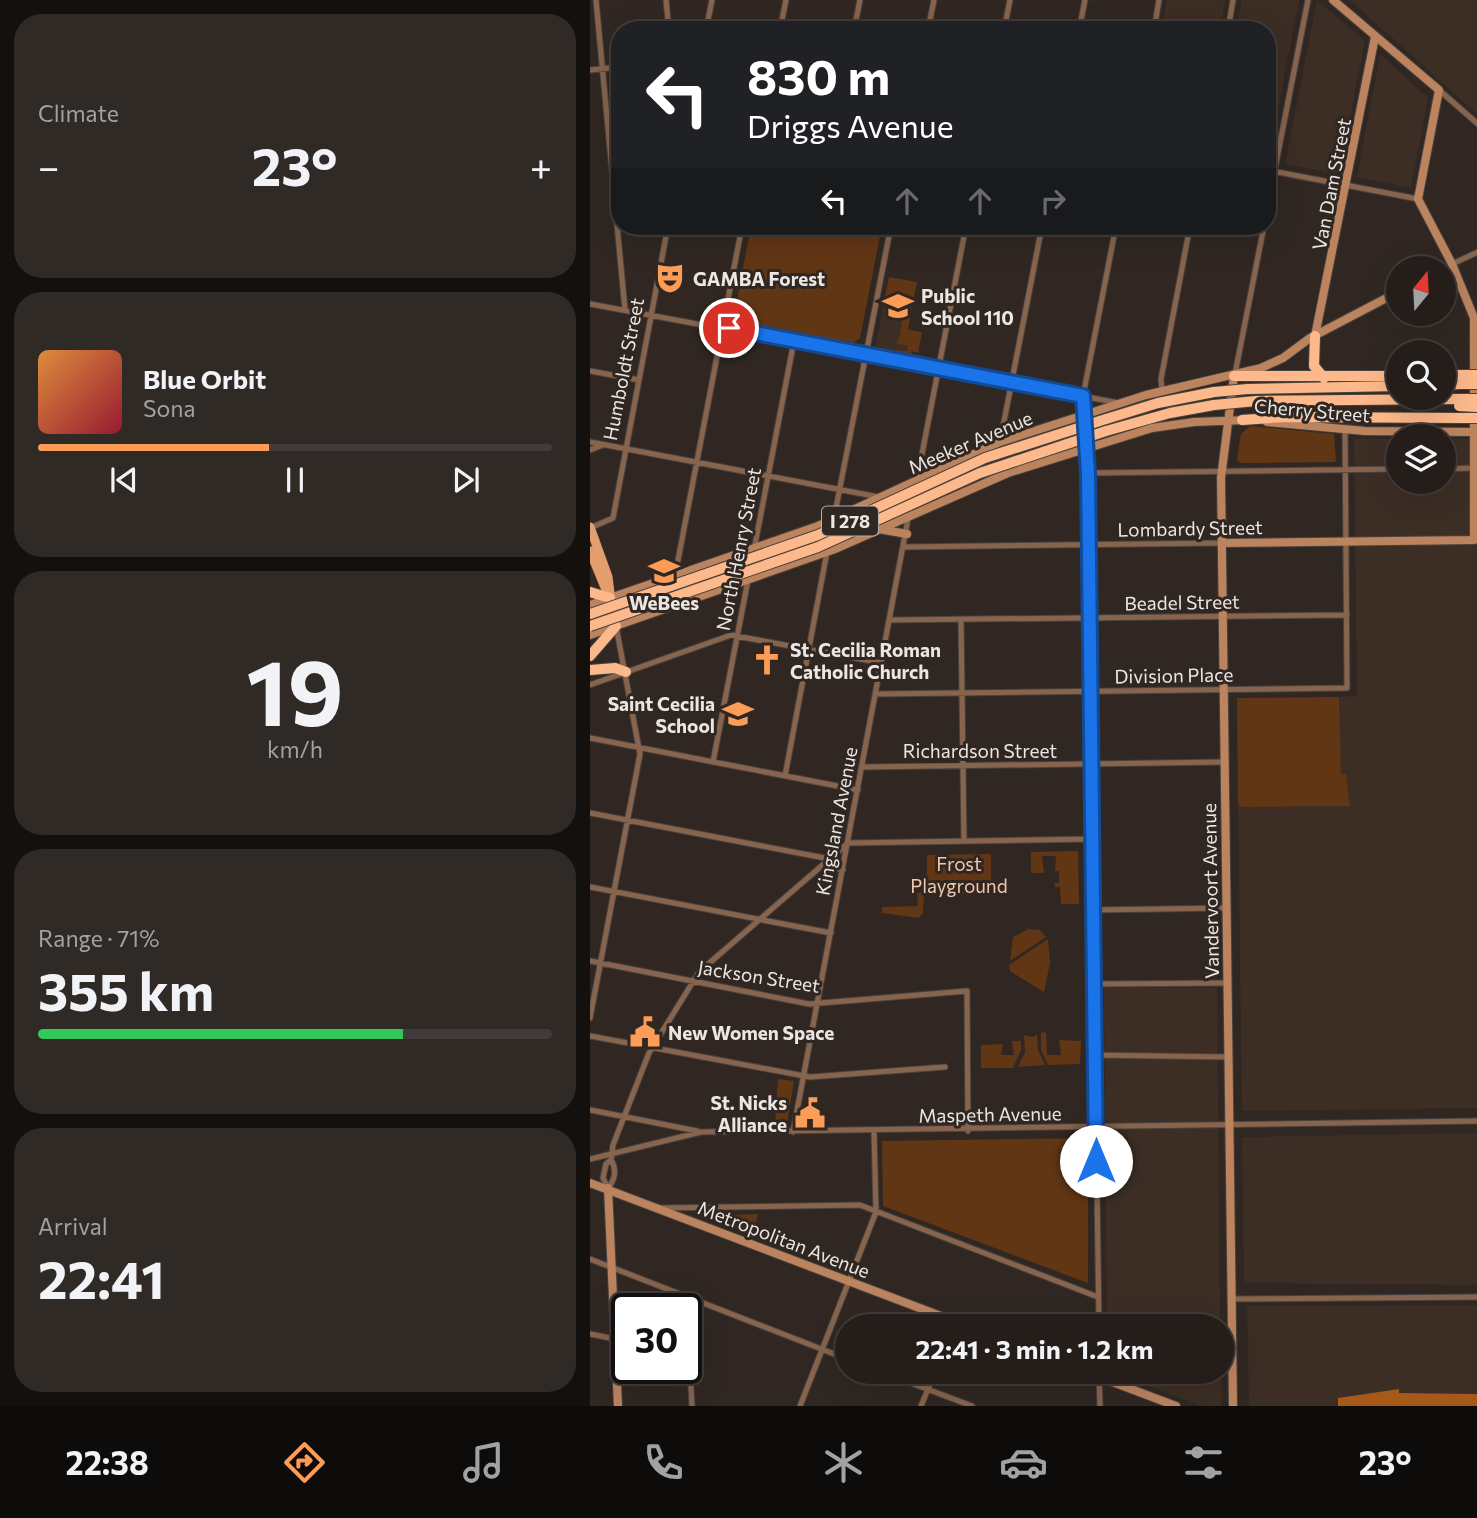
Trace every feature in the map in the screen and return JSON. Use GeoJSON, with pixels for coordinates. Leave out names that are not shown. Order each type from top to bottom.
{"type":"FeatureCollection","features":[{"type":"Feature","properties":{"kind":"highway"},"geometry":{"type":"LineString","coordinates":[[1315,336],[1314,366],[1324,378]]}},
{"type":"Feature","properties":{"kind":"highway"},"geometry":{"type":"LineString","coordinates":[[1456,381],[1477,375]]}},
{"type":"Feature","properties":{"kind":"highway"},"geometry":{"type":"LineString","coordinates":[[1234,376],[1386,376]]}},
{"type":"Feature","properties":{"kind":"highway"},"geometry":{"type":"LineString","coordinates":[[1456,379],[1477,384]]}},
{"type":"Feature","properties":{"kind":"highway","name":"I 278"},"geometry":{"type":"LineString","coordinates":[[590,626],[828,543],[980,473],[1158,402],[1248,389],[1386,386]]}},
{"type":"Feature","properties":{"kind":"highway","name":"I 278"},"geometry":{"type":"LineString","coordinates":[[1459,408],[1477,399]]}},
{"type":"Feature","properties":{"kind":"highway","name":"I 278"},"geometry":{"type":"LineString","coordinates":[[590,614],[819,535],[974,463],[1106,425],[1181,410],[1256,401],[1392,401],[1459,408],[1477,407]]}},
{"type":"Feature","properties":{"kind":"highway"},"geometry":{"type":"LineString","coordinates":[[1242,420],[1459,408],[1477,418]]}},
{"type":"Feature","properties":{"kind":"highway"},"geometry":{"type":"LineString","coordinates":[[590,592],[610,598]]}},
{"type":"Feature","properties":{"kind":"highway"},"geometry":{"type":"LineString","coordinates":[[590,656],[616,626]]}},
{"type":"Feature","properties":{"kind":"highway"},"geometry":{"type":"LineString","coordinates":[[590,670],[615,668],[626,672]]}},
{"type":"Feature","properties":{"kind":"main road"},"geometry":{"type":"LineString","coordinates":[[1333,0],[1439,90],[1418,199],[1443,256]]}},
{"type":"Feature","properties":{"kind":"main road","name":"Van Dam Street"},"geometry":{"type":"LineString","coordinates":[[1315,336],[1375,37]]}},
{"type":"Feature","properties":{"kind":"main road"},"geometry":{"type":"LineString","coordinates":[[1456,282],[1476,318],[1475,542]]}},
{"type":"Feature","properties":{"kind":"main road","name":"Meeker Avenue"},"geometry":{"type":"LineString","coordinates":[[590,605],[834,520],[1000,442],[1162,390],[1234,376],[1273,363],[1315,336],[1386,298]]}},
{"type":"Feature","properties":{"kind":"main road","name":"Vandervoort Avenue"},"geometry":{"type":"LineString","coordinates":[[1233,1406],[1222,471],[1234,376]]}},
{"type":"Feature","properties":{"kind":"main road"},"geometry":{"type":"LineString","coordinates":[[590,635],[827,552],[984,481],[1163,426],[1229,420]]}},
{"type":"Feature","properties":{"kind":"main road","name":"Cherry Street"},"geometry":{"type":"LineString","coordinates":[[1229,420],[1345,429],[1475,432]]}},
{"type":"Feature","properties":{"kind":"main road"},"geometry":{"type":"LineString","coordinates":[[590,527],[608,577],[616,626]]}},
{"type":"Feature","properties":{"kind":"main road"},"geometry":{"type":"LineString","coordinates":[[879,529],[907,534]]}},
{"type":"Feature","properties":{"kind":"main road","name":"Lombardy Street"},"geometry":{"type":"LineString","coordinates":[[1222,544],[1475,542]]}},
{"type":"Feature","properties":{"kind":"main road"},"geometry":{"type":"LineString","coordinates":[[590,551],[610,598]]}},
{"type":"Feature","properties":{"kind":"main road","name":"Metropolitan Avenue"},"geometry":{"type":"LineString","coordinates":[[590,1183],[929,1314]]}},
{"type":"Feature","properties":{"kind":"main road"},"geometry":{"type":"LineString","coordinates":[[608,1188],[612,1293]]}},
{"type":"Feature","properties":{"kind":"main road"},"geometry":{"type":"LineString","coordinates":[[617,1384],[618,1406]]}},
{"type":"Feature","properties":{"kind":"main road"},"geometry":{"type":"LineString","coordinates":[[1121,1384],[1176,1406]]}},
{"type":"Feature","properties":{"kind":"street"},"geometry":{"type":"LineString","coordinates":[[596,0],[611,157]]}},
{"type":"Feature","properties":{"kind":"street"},"geometry":{"type":"LineString","coordinates":[[666,0],[668,21]]}},
{"type":"Feature","properties":{"kind":"street"},"geometry":{"type":"LineString","coordinates":[[708,21],[712,0]]}},
{"type":"Feature","properties":{"kind":"street"},"geometry":{"type":"LineString","coordinates":[[782,21],[786,0]]}},
{"type":"Feature","properties":{"kind":"street"},"geometry":{"type":"LineString","coordinates":[[856,21],[860,0]]}},
{"type":"Feature","properties":{"kind":"street"},"geometry":{"type":"LineString","coordinates":[[930,21],[934,0]]}},
{"type":"Feature","properties":{"kind":"street"},"geometry":{"type":"LineString","coordinates":[[1006,21],[1010,0]]}},
{"type":"Feature","properties":{"kind":"street"},"geometry":{"type":"LineString","coordinates":[[1081,21],[1085,0]]}},
{"type":"Feature","properties":{"kind":"street"},"geometry":{"type":"LineString","coordinates":[[1156,21],[1159,0]]}},
{"type":"Feature","properties":{"kind":"street"},"geometry":{"type":"LineString","coordinates":[[1230,21],[1233,0]]}},
{"type":"Feature","properties":{"kind":"street"},"geometry":{"type":"LineString","coordinates":[[1276,166],[1308,0]]}},
{"type":"Feature","properties":{"kind":"street"},"geometry":{"type":"LineString","coordinates":[[590,70],[611,68]]}},
{"type":"Feature","properties":{"kind":"street"},"geometry":{"type":"LineString","coordinates":[[1439,90],[1477,124]]}},
{"type":"Feature","properties":{"kind":"street"},"geometry":{"type":"LineString","coordinates":[[1276,171],[1418,199]]}},
{"type":"Feature","properties":{"kind":"street"},"geometry":{"type":"LineString","coordinates":[[618,235],[625,310]]}},
{"type":"Feature","properties":{"kind":"street","name":"Humboldt Street"},"geometry":{"type":"LineString","coordinates":[[590,527],[613,518],[666,235]]}},
{"type":"Feature","properties":{"kind":"street"},"geometry":{"type":"LineString","coordinates":[[675,576],[740,235]]}},
{"type":"Feature","properties":{"kind":"street"},"geometry":{"type":"LineString","coordinates":[[834,520],[889,235]]}},
{"type":"Feature","properties":{"kind":"street","name":"Kingsland Avenue"},"geometry":{"type":"LineString","coordinates":[[793,1132],[904,547],[911,515],[921,495],[918,480],[964,235]]}},
{"type":"Feature","properties":{"kind":"street"},"geometry":{"type":"LineString","coordinates":[[1000,442],[1040,235]]}},
{"type":"Feature","properties":{"kind":"street"},"geometry":{"type":"LineString","coordinates":[[1099,1314],[1091,910],[1088,473],[1083,396],[1114,235]]}},
{"type":"Feature","properties":{"kind":"street"},"geometry":{"type":"LineString","coordinates":[[1162,390],[1160,379],[1188,235]]}},
{"type":"Feature","properties":{"kind":"street"},"geometry":{"type":"LineString","coordinates":[[1234,376],[1262,235]]}},
{"type":"Feature","properties":{"kind":"street"},"geometry":{"type":"LineString","coordinates":[[1456,263],[1477,252]]}},
{"type":"Feature","properties":{"kind":"street"},"geometry":{"type":"LineString","coordinates":[[590,304],[1119,403]]}},
{"type":"Feature","properties":{"kind":"street","name":"North Henry Street"},"geometry":{"type":"LineString","coordinates":[[713,762],[794,341]]}},
{"type":"Feature","properties":{"kind":"street"},"geometry":{"type":"LineString","coordinates":[[590,371],[639,380]]}},
{"type":"Feature","properties":{"kind":"street"},"geometry":{"type":"LineString","coordinates":[[1345,429],[1347,615]]}},
{"type":"Feature","properties":{"kind":"street"},"geometry":{"type":"LineString","coordinates":[[590,442],[882,498]]}},
{"type":"Feature","properties":{"kind":"street"},"geometry":{"type":"LineString","coordinates":[[590,450],[605,445]]}},
{"type":"Feature","properties":{"kind":"street"},"geometry":{"type":"LineString","coordinates":[[1456,468],[1474,468]]}},
{"type":"Feature","properties":{"kind":"street"},"geometry":{"type":"LineString","coordinates":[[1088,473],[1386,469]]}},
{"type":"Feature","properties":{"kind":"street","name":"Lombardy Street"},"geometry":{"type":"LineString","coordinates":[[904,547],[1222,544]]}},
{"type":"Feature","properties":{"kind":"street"},"geometry":{"type":"LineString","coordinates":[[785,776],[827,552]]}},
{"type":"Feature","properties":{"kind":"street","name":"Beadel Street"},"geometry":{"type":"LineString","coordinates":[[891,620],[1347,615]]}},
{"type":"Feature","properties":{"kind":"street","name":"Division Place"},"geometry":{"type":"LineString","coordinates":[[876,694],[1347,688],[1347,615]]}},
{"type":"Feature","properties":{"kind":"street"},"geometry":{"type":"LineString","coordinates":[[961,621],[964,841]]}},
{"type":"Feature","properties":{"kind":"street"},"geometry":{"type":"LineString","coordinates":[[590,1018],[640,748],[616,626]]}},
{"type":"Feature","properties":{"kind":"street"},"geometry":{"type":"LineString","coordinates":[[590,685],[731,635],[882,663]]}},
{"type":"Feature","properties":{"kind":"street"},"geometry":{"type":"LineString","coordinates":[[590,738],[858,790]]}},
{"type":"Feature","properties":{"kind":"street","name":"Richardson Street"},"geometry":{"type":"LineString","coordinates":[[863,766],[1224,762]]}},
{"type":"Feature","properties":{"kind":"street"},"geometry":{"type":"LineString","coordinates":[[590,813],[830,859]]}},
{"type":"Feature","properties":{"kind":"street"},"geometry":{"type":"LineString","coordinates":[[611,1156],[614,1165],[613,1182],[608,1188],[603,1178],[606,1164],[624,1116],[652,1048],[693,981],[848,843],[1091,839]]}},
{"type":"Feature","properties":{"kind":"street"},"geometry":{"type":"LineString","coordinates":[[823,865],[843,870]]}},
{"type":"Feature","properties":{"kind":"street"},"geometry":{"type":"LineString","coordinates":[[590,887],[831,933]]}},
{"type":"Feature","properties":{"kind":"street"},"geometry":{"type":"LineString","coordinates":[[1091,910],[1227,908]]}},
{"type":"Feature","properties":{"kind":"street","name":"Jackson Street"},"geometry":{"type":"LineString","coordinates":[[590,961],[818,1003],[967,991],[968,1130]]}},
{"type":"Feature","properties":{"kind":"street"},"geometry":{"type":"LineString","coordinates":[[1092,984],[1228,983]]}},
{"type":"Feature","properties":{"kind":"street"},"geometry":{"type":"LineString","coordinates":[[590,1036],[804,1076],[945,1067]]}},
{"type":"Feature","properties":{"kind":"street"},"geometry":{"type":"LineString","coordinates":[[1093,1055],[1228,1057]]}},
{"type":"Feature","properties":{"kind":"street"},"geometry":{"type":"LineString","coordinates":[[590,1110],[701,1132]]}},
{"type":"Feature","properties":{"kind":"street","name":"Maspeth Avenue"},"geometry":{"type":"LineString","coordinates":[[590,1158],[611,1156],[701,1132],[875,1132],[1477,1121]]}},
{"type":"Feature","properties":{"kind":"street"},"geometry":{"type":"LineString","coordinates":[[800,1406],[876,1212],[875,1132]]}},
{"type":"Feature","properties":{"kind":"street"},"geometry":{"type":"LineString","coordinates":[[659,1208],[860,1206],[1098,1297]]}},
{"type":"Feature","properties":{"kind":"street"},"geometry":{"type":"LineString","coordinates":[[590,1259],[674,1293]]}},
{"type":"Feature","properties":{"kind":"street"},"geometry":{"type":"LineString","coordinates":[[1231,1299],[1477,1297]]}},
{"type":"Feature","properties":{"kind":"street"},"geometry":{"type":"LineString","coordinates":[[702,1304],[835,1354]]}},
{"type":"Feature","properties":{"kind":"street"},"geometry":{"type":"LineString","coordinates":[[590,1334],[611,1338]]}},
{"type":"Feature","properties":{"kind":"street"},"geometry":{"type":"LineString","coordinates":[[691,1384],[692,1406]]}},
{"type":"Feature","properties":{"kind":"street"},"geometry":{"type":"LineString","coordinates":[[914,1384],[972,1406]]}},
{"type":"Feature","properties":{"kind":"street"},"geometry":{"type":"LineString","coordinates":[[921,1406],[930,1384]]}},
{"type":"Feature","properties":{"kind":"street"},"geometry":{"type":"LineString","coordinates":[[1099,1384],[1100,1406]]}},
{"type":"Feature","properties":{"kind":"shaded area"},"geometry":{"type":"Polygon","coordinates":[[[1167,0],[1225,0],[1221,21],[1164,21],[1167,0]]]}},
{"type":"Feature","properties":{"kind":"shaded area"},"geometry":{"type":"Polygon","coordinates":[[[1242,0],[1299,0],[1276,120],[1276,21],[1238,21],[1242,0]]]}},
{"type":"Feature","properties":{"kind":"shaded area"},"geometry":{"type":"Polygon","coordinates":[[[1317,0],[1365,41],[1339,174],[1285,164],[1317,0]]]}},
{"type":"Feature","properties":{"kind":"shaded area"},"geometry":{"type":"Polygon","coordinates":[[[1350,0],[1477,0],[1477,114],[1350,0]]]}},
{"type":"Feature","properties":{"kind":"shaded area"},"geometry":{"type":"Polygon","coordinates":[[[1380,54],[1428,98],[1411,188],[1357,177],[1380,54]]]}},
{"type":"Feature","properties":{"kind":"shaded area","name":"Public School 110"},"geometry":{"type":"Polygon","coordinates":[[[889,277],[917,282],[908,329],[922,332],[918,353],[912,351],[911,357],[875,350],[889,277]]]}},
{"type":"Feature","properties":{"kind":"shaded area"},"geometry":{"type":"Polygon","coordinates":[[[1354,439],[1386,439],[1386,494],[1456,494],[1456,439],[1477,439],[1477,1108],[1242,1111],[1238,801],[1341,800],[1339,697],[1357,696],[1354,439]]]}},
{"type":"Feature","properties":{"kind":"shaded area"},"geometry":{"type":"Polygon","coordinates":[[[1104,987],[1217,988],[1220,1314],[1107,1314],[1104,987]]]}},
{"type":"Feature","properties":{"kind":"shaded area"},"geometry":{"type":"Polygon","coordinates":[[[1477,1133],[1477,1285],[1244,1283],[1242,1137],[1477,1133]]]}},
{"type":"Feature","properties":{"kind":"shaded area"},"geometry":{"type":"Polygon","coordinates":[[[1477,1305],[1477,1394],[1399,1393],[1399,1389],[1339,1398],[1338,1406],[1249,1406],[1247,1306],[1477,1305]]]}},
{"type":"Feature","properties":{"kind":"shaded area"},"geometry":{"type":"Polygon","coordinates":[[[1143,1384],[1221,1384],[1221,1406],[1201,1406],[1143,1384]]]}},
{"type":"Feature","properties":{"kind":"shaded area"},"geometry":{"type":"Polygon","coordinates":[[[1399,1389],[1399,1393],[1477,1394],[1477,1406],[1338,1406],[1338,1398],[1399,1389]]]}},
{"type":"Feature","properties":{"kind":"green space"},"geometry":{"type":"Polygon","coordinates":[[[749,235],[880,235],[860,338],[852,344],[739,322],[734,315],[749,235]]]}},
{"type":"Feature","properties":{"kind":"green space"},"geometry":{"type":"Polygon","coordinates":[[[889,277],[917,282],[912,306],[901,300],[901,294],[894,293],[893,298],[885,297],[889,277]]]}},
{"type":"Feature","properties":{"kind":"green space"},"geometry":{"type":"Polygon","coordinates":[[[903,311],[911,312],[908,330],[922,332],[918,353],[912,351],[911,357],[897,354],[897,350],[907,351],[908,346],[896,343],[900,336],[903,311]]]}},
{"type":"Feature","properties":{"kind":"green space"},"geometry":{"type":"Polygon","coordinates":[[[1250,426],[1334,434],[1336,462],[1240,463],[1237,459],[1241,434],[1250,426]]]}},
{"type":"Feature","properties":{"kind":"green space"},"geometry":{"type":"Polygon","coordinates":[[[1339,697],[1341,774],[1346,774],[1350,806],[1242,807],[1238,804],[1237,698],[1339,697]]]}},
{"type":"Feature","properties":{"kind":"green space"},"geometry":{"type":"Polygon","coordinates":[[[1078,851],[1079,904],[1061,904],[1060,887],[1055,887],[1055,883],[1059,883],[1059,871],[1055,871],[1056,856],[1042,856],[1044,873],[1031,873],[1031,852],[1078,851]]]}},
{"type":"Feature","properties":{"kind":"green space","name":"Frost Playground"},"geometry":{"type":"Polygon","coordinates":[[[991,854],[991,894],[927,894],[927,855],[991,854]]]}},
{"type":"Feature","properties":{"kind":"green space"},"geometry":{"type":"Polygon","coordinates":[[[924,892],[923,913],[919,918],[882,913],[882,907],[918,906],[917,893],[924,892]]]}},
{"type":"Feature","properties":{"kind":"green space"},"geometry":{"type":"Polygon","coordinates":[[[1028,929],[1040,930],[1046,937],[1010,961],[1013,937],[1028,929]]]}},
{"type":"Feature","properties":{"kind":"green space"},"geometry":{"type":"Polygon","coordinates":[[[1048,939],[1050,963],[1044,992],[1010,971],[1009,965],[1048,939]]]}},
{"type":"Feature","properties":{"kind":"green space"},"geometry":{"type":"Polygon","coordinates":[[[1046,1032],[1047,1055],[1061,1055],[1059,1040],[1081,1041],[1080,1064],[1048,1065],[1041,1050],[1041,1033],[1046,1032]]]}},
{"type":"Feature","properties":{"kind":"green space"},"geometry":{"type":"Polygon","coordinates":[[[1024,1035],[1037,1035],[1038,1050],[1045,1065],[1018,1067],[1025,1052],[1024,1035]]]}},
{"type":"Feature","properties":{"kind":"green space"},"geometry":{"type":"Polygon","coordinates":[[[1012,1041],[1021,1041],[1021,1050],[1013,1068],[981,1068],[981,1045],[1003,1044],[1001,1055],[1014,1055],[1012,1041]]]}},
{"type":"Feature","properties":{"kind":"green space"},"geometry":{"type":"Polygon","coordinates":[[[778,1079],[794,1081],[787,1124],[775,1123],[778,1079]]]}},
{"type":"Feature","properties":{"kind":"green space"},"geometry":{"type":"Polygon","coordinates":[[[1088,1138],[1088,1283],[883,1206],[882,1141],[1088,1138]]]}},
{"type":"Feature","properties":{"kind":"green space"},"geometry":{"type":"Polygon","coordinates":[[[758,1214],[753,1235],[705,1216],[758,1214]]]}},
{"type":"Feature","properties":{"kind":"place","name":"GAMBA Forest"},"geometry":{"type":"Point","coordinates":[670,278]}},
{"type":"Feature","properties":{"kind":"place","name":"Public School 110"},"geometry":{"type":"Point","coordinates":[898,306]}},
{"type":"Feature","properties":{"kind":"place","name":"WeBees"},"geometry":{"type":"Point","coordinates":[664,571]}},
{"type":"Feature","properties":{"kind":"place","name":"St. Cecilia Roman Catholic Church"},"geometry":{"type":"Point","coordinates":[767,660]}},
{"type":"Feature","properties":{"kind":"place","name":"Saint Cecilia School"},"geometry":{"type":"Point","coordinates":[738,714]}},
{"type":"Feature","properties":{"kind":"place","name":"New Women Space"},"geometry":{"type":"Point","coordinates":[645,1032]}},
{"type":"Feature","properties":{"kind":"place","name":"St. Nicks Alliance"},"geometry":{"type":"Point","coordinates":[810,1113]}},
{"type":"Feature","properties":{"kind":"route"},"geometry":{"type":"LineString","coordinates":[[729,328],[1083,396],[1088,473],[1096,1161]]}}]}
